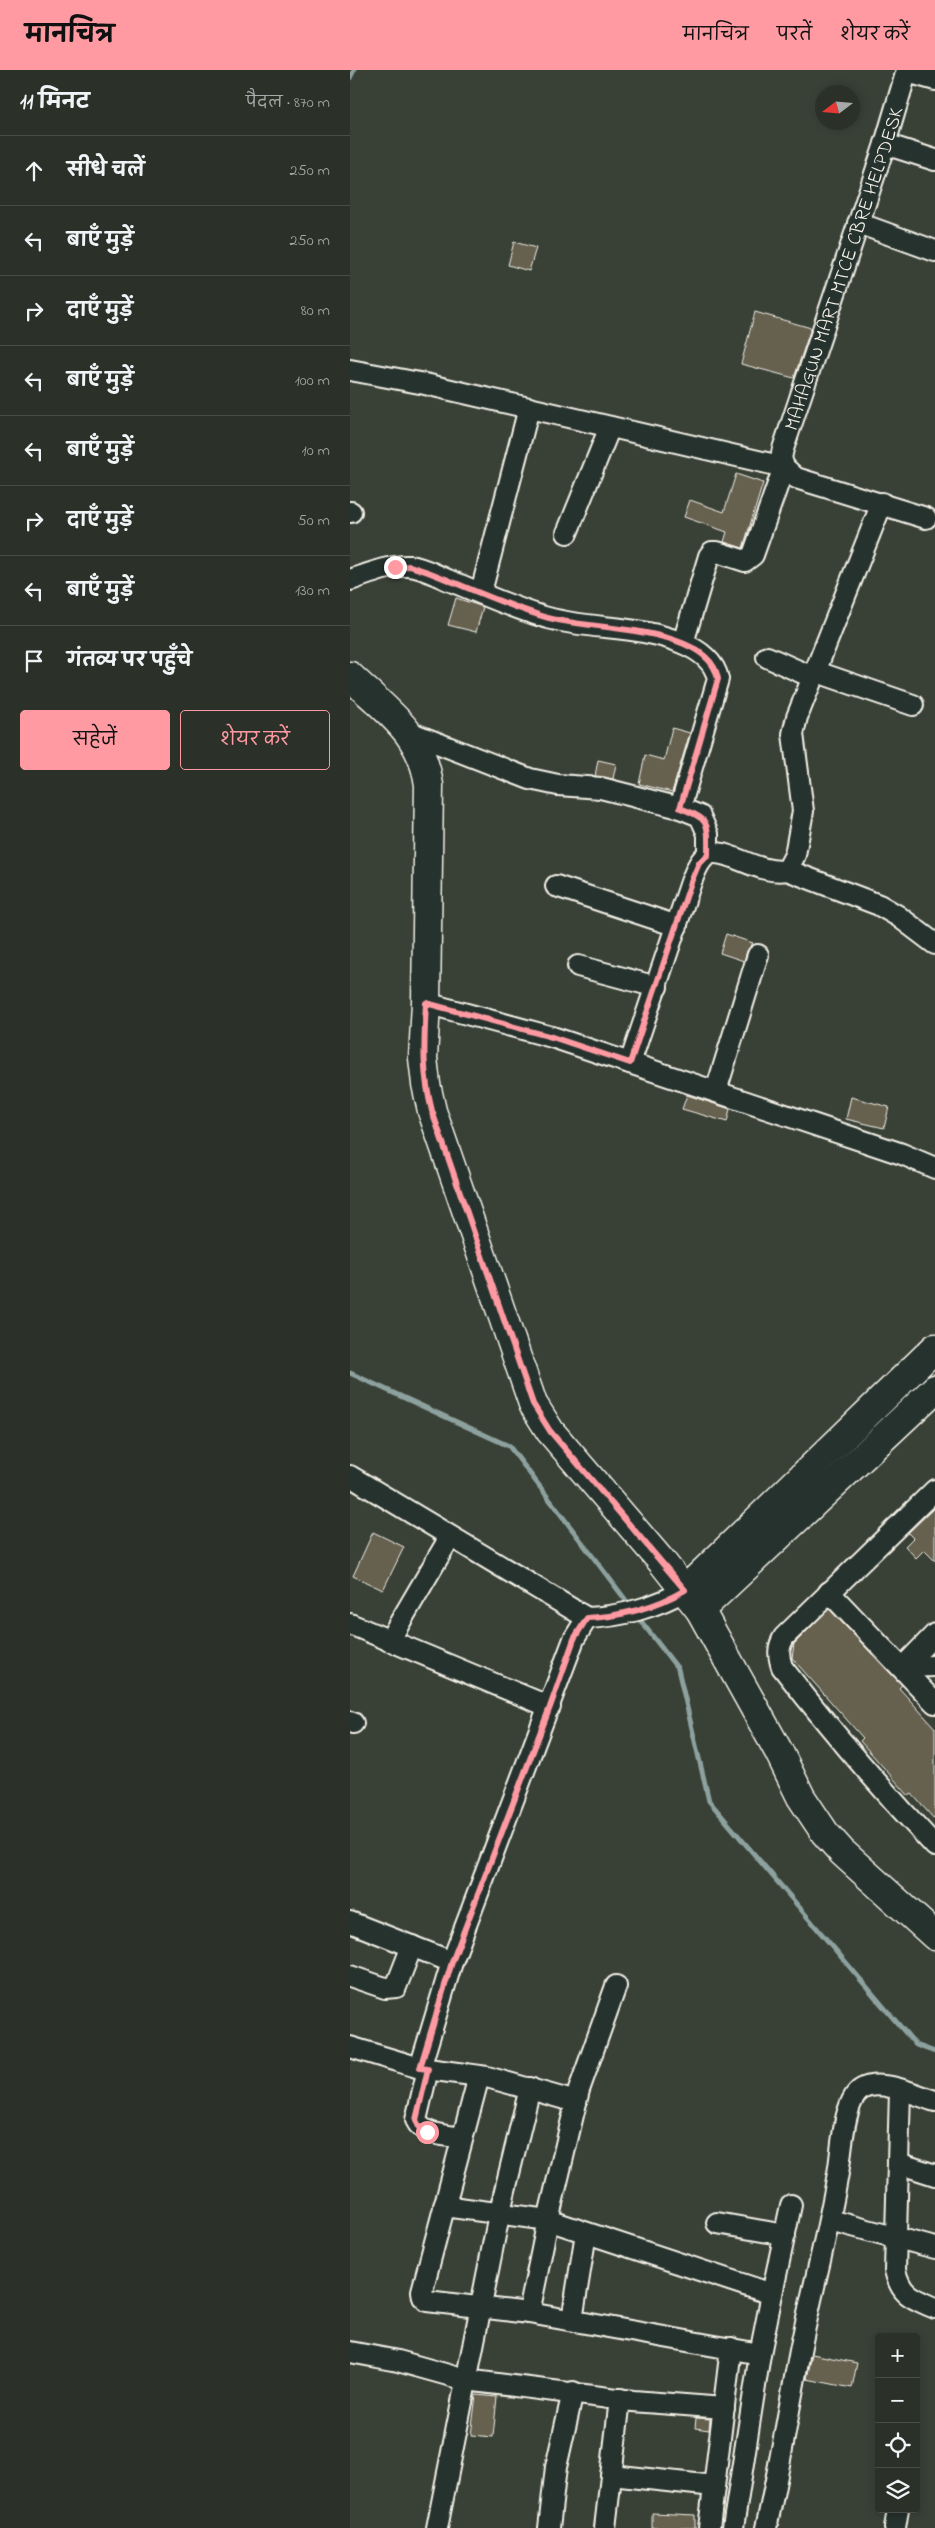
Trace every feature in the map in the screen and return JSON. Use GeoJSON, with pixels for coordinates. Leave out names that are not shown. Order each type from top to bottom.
{"type":"FeatureCollection","features":[{"type":"Feature","properties":{"kind":"street"},"geometry":{"type":"LineString","coordinates":[[907,71],[935,80]]}},
{"type":"Feature","properties":{"kind":"street","name":"MAHAGUN MART MTCE CBRE HELPDESK"},"geometry":{"type":"LineString","coordinates":[[683,643],[709,556],[712,552],[745,561],[753,555],[784,467],[781,458],[782,449],[885,144],[907,71]]}},
{"type":"Feature","properties":{"kind":"street"},"geometry":{"type":"LineString","coordinates":[[885,144],[935,160]]}},
{"type":"Feature","properties":{"kind":"street"},"geometry":{"type":"LineString","coordinates":[[858,223],[935,251]]}},
{"type":"Feature","properties":{"kind":"street"},"geometry":{"type":"LineString","coordinates":[[350,370],[529,408],[784,467],[796,478],[926,518]]}},
{"type":"Feature","properties":{"kind":"street"},"geometry":{"type":"LineString","coordinates":[[481,592],[529,408]]}},
{"type":"Feature","properties":{"kind":"street"},"geometry":{"type":"LineString","coordinates":[[567,533],[610,427]]}},
{"type":"Feature","properties":{"kind":"street"},"geometry":{"type":"LineString","coordinates":[[786,870],[794,855],[803,811],[793,734],[813,674],[882,503]]}},
{"type":"Feature","properties":{"kind":"street"},"geometry":{"type":"LineString","coordinates":[[350,580],[377,571],[410,566],[546,618],[576,625],[620,629],[666,637],[683,643],[711,662],[716,669],[718,679],[680,808]]}},
{"type":"Feature","properties":{"kind":"street"},"geometry":{"type":"LineString","coordinates":[[767,658],[913,706]]}},
{"type":"Feature","properties":{"kind":"street"},"geometry":{"type":"LineString","coordinates":[[350,676],[409,732],[422,754],[429,785],[426,1003],[423,1058],[426,1084],[432,1111],[533,1404],[550,1431],[684,1601],[779,1752],[800,1796],[825,1833],[842,1852],[935,1936]]}},
{"type":"Feature","properties":{"kind":"street"},"geometry":{"type":"LineString","coordinates":[[409,732],[530,780],[558,785],[601,788],[680,808],[700,816],[705,823],[708,834],[708,855]]}},
{"type":"Feature","properties":{"kind":"street"},"geometry":{"type":"LineString","coordinates":[[630,1063],[691,882],[699,863],[708,855],[721,853],[760,869],[776,872],[786,870],[879,905],[898,916],[935,944]]}},
{"type":"Feature","properties":{"kind":"street"},"geometry":{"type":"LineString","coordinates":[[556,886],[677,926]]}},
{"type":"Feature","properties":{"kind":"street"},"geometry":{"type":"LineString","coordinates":[[716,1091],[758,955]]}},
{"type":"Feature","properties":{"kind":"street"},"geometry":{"type":"LineString","coordinates":[[578,966],[657,987]]}},
{"type":"Feature","properties":{"kind":"street"},"geometry":{"type":"LineString","coordinates":[[426,1003],[552,1037],[902,1154],[935,1168]]}},
{"type":"Feature","properties":{"kind":"street"},"geometry":{"type":"LineString","coordinates":[[684,1601],[935,1348]]}},
{"type":"Feature","properties":{"kind":"street"},"geometry":{"type":"LineString","coordinates":[[462,2138],[427,2132],[419,2127],[416,2120],[424,2068],[452,1962],[550,1707],[574,1639],[596,1618],[684,1601],[935,1389]]}},
{"type":"Feature","properties":{"kind":"street"},"geometry":{"type":"LineString","coordinates":[[350,1476],[450,1536],[596,1618]]}},
{"type":"Feature","properties":{"kind":"street"},"geometry":{"type":"LineString","coordinates":[[935,1490],[784,1637],[780,1645],[779,1658],[782,1667],[872,1779],[935,1846]]}},
{"type":"Feature","properties":{"kind":"street"},"geometry":{"type":"LineString","coordinates":[[389,1641],[450,1536]]}},
{"type":"Feature","properties":{"kind":"street"},"geometry":{"type":"LineString","coordinates":[[829,1592],[903,1667],[935,1703]]}},
{"type":"Feature","properties":{"kind":"street"},"geometry":{"type":"LineString","coordinates":[[350,1624],[550,1707]]}},
{"type":"Feature","properties":{"kind":"street"},"geometry":{"type":"LineString","coordinates":[[903,1667],[935,1634]]}},
{"type":"Feature","properties":{"kind":"street"},"geometry":{"type":"LineString","coordinates":[[903,1667],[935,1666]]}},
{"type":"Feature","properties":{"kind":"street"},"geometry":{"type":"LineString","coordinates":[[350,1922],[452,1962]]}},
{"type":"Feature","properties":{"kind":"street"},"geometry":{"type":"LineString","coordinates":[[350,1976],[385,1988],[396,1987],[412,1946]]}},
{"type":"Feature","properties":{"kind":"street"},"geometry":{"type":"LineString","coordinates":[[529,2313],[548,2220],[576,2102],[616,1986]]}},
{"type":"Feature","properties":{"kind":"street"},"geometry":{"type":"LineString","coordinates":[[350,2047],[424,2068],[479,2076],[530,2088],[576,2102]]}},
{"type":"Feature","properties":{"kind":"street"},"geometry":{"type":"LineString","coordinates":[[479,2076],[422,2291],[423,2297],[427,2301],[529,2313],[760,2354]]}},
{"type":"Feature","properties":{"kind":"street"},"geometry":{"type":"LineString","coordinates":[[766,2528],[779,2469],[799,2355],[830,2220],[846,2119],[852,2099],[862,2089],[878,2084],[935,2101]]}},
{"type":"Feature","properties":{"kind":"street"},"geometry":{"type":"LineString","coordinates":[[437,2528],[499,2214],[530,2088]]}},
{"type":"Feature","properties":{"kind":"street"},"geometry":{"type":"LineString","coordinates":[[900,2091],[895,2270],[898,2285],[908,2296],[935,2308]]}},
{"type":"Feature","properties":{"kind":"street"},"geometry":{"type":"LineString","coordinates":[[898,2163],[935,2175]]}},
{"type":"Feature","properties":{"kind":"street"},"geometry":{"type":"LineString","coordinates":[[733,2528],[760,2354],[791,2205]]}},
{"type":"Feature","properties":{"kind":"street"},"geometry":{"type":"LineString","coordinates":[[444,2206],[548,2220],[772,2294]]}},
{"type":"Feature","properties":{"kind":"street"},"geometry":{"type":"LineString","coordinates":[[830,2220],[935,2248]]}},
{"type":"Feature","properties":{"kind":"street"},"geometry":{"type":"LineString","coordinates":[[717,2223],[785,2235]]}},
{"type":"Feature","properties":{"kind":"street"},"geometry":{"type":"LineString","coordinates":[[572,2320],[586,2232]]}},
{"type":"Feature","properties":{"kind":"street"},"geometry":{"type":"LineString","coordinates":[[709,2528],[731,2348]]}},
{"type":"Feature","properties":{"kind":"street"},"geometry":{"type":"LineString","coordinates":[[350,2352],[398,2362],[466,2380],[620,2399],[724,2408]]}},
{"type":"Feature","properties":{"kind":"street"},"geometry":{"type":"LineString","coordinates":[[549,2528],[556,2467],[573,2392]]}},
{"type":"Feature","properties":{"kind":"street"},"geometry":{"type":"LineString","coordinates":[[605,2528],[620,2399]]}},
{"type":"Feature","properties":{"kind":"street"},"geometry":{"type":"LineString","coordinates":[[611,2474],[714,2486]]}},
{"type":"Feature","properties":{"kind":"street"},"geometry":{"type":"LineString","coordinates":[[895,2528],[897,2513]]}},
{"type":"Feature","properties":{"kind":"building"},"geometry":{"type":"Polygon","coordinates":[[[514,242],[536,248],[529,271],[508,265],[514,242]]]}},
{"type":"Feature","properties":{"kind":"building"},"geometry":{"type":"Polygon","coordinates":[[[755,312],[811,328],[794,378],[741,364],[755,312]]]}},
{"type":"Feature","properties":{"kind":"building"},"geometry":{"type":"Polygon","coordinates":[[[736,474],[763,483],[743,548],[724,542],[727,532],[684,517],[690,500],[724,512],[736,474]]]}},
{"type":"Feature","properties":{"kind":"building"},"geometry":{"type":"Polygon","coordinates":[[[456,598],[483,607],[476,632],[448,625],[456,598]]]}},
{"type":"Feature","properties":{"kind":"building"},"geometry":{"type":"Polygon","coordinates":[[[672,728],[690,733],[672,792],[639,784],[645,755],[664,760],[672,728]]]}},
{"type":"Feature","properties":{"kind":"building"},"geometry":{"type":"Polygon","coordinates":[[[598,760],[616,764],[613,779],[595,776],[598,760]]]}},
{"type":"Feature","properties":{"kind":"building"},"geometry":{"type":"Polygon","coordinates":[[[726,934],[753,943],[747,951],[744,961],[720,953],[726,934]]]}},
{"type":"Feature","properties":{"kind":"building"},"geometry":{"type":"Polygon","coordinates":[[[687,1095],[730,1109],[727,1122],[682,1109],[687,1095]]]}},
{"type":"Feature","properties":{"kind":"building"},"geometry":{"type":"Polygon","coordinates":[[[851,1097],[889,1107],[884,1128],[846,1119],[851,1097]]]}},
{"type":"Feature","properties":{"kind":"building"},"geometry":{"type":"Polygon","coordinates":[[[935,1507],[935,1561],[924,1550],[916,1558],[905,1546],[913,1538],[908,1533],[935,1507]]]}},
{"type":"Feature","properties":{"kind":"building"},"geometry":{"type":"Polygon","coordinates":[[[373,1532],[404,1547],[383,1590],[353,1576],[373,1532]]]}},
{"type":"Feature","properties":{"kind":"building"},"geometry":{"type":"Polygon","coordinates":[[[829,1609],[902,1685],[899,1688],[935,1728],[935,1820],[912,1794],[909,1796],[860,1741],[863,1738],[792,1658],[794,1644],[829,1609]]]}},
{"type":"Feature","properties":{"kind":"building"},"geometry":{"type":"Polygon","coordinates":[[[812,2354],[857,2363],[852,2388],[807,2379],[812,2354]]]}},
{"type":"Feature","properties":{"kind":"building"},"geometry":{"type":"Polygon","coordinates":[[[476,2395],[497,2397],[493,2437],[471,2435],[476,2395]]]}},
{"type":"Feature","properties":{"kind":"building"},"geometry":{"type":"Polygon","coordinates":[[[696,2418],[710,2419],[709,2430],[695,2428],[696,2418]]]}},
{"type":"Feature","properties":{"kind":"building"},"geometry":{"type":"Polygon","coordinates":[[[652,2513],[695,2515],[695,2528],[652,2528],[652,2513]]]}},
{"type":"Feature","properties":{"kind":"waterway"},"geometry":{"type":"LineString","coordinates":[[350,78],[354,70]]}},
{"type":"Feature","properties":{"kind":"waterway"},"geometry":{"type":"LineString","coordinates":[[350,1373],[509,1446],[631,1607]]}},
{"type":"Feature","properties":{"kind":"waterway"},"geometry":{"type":"LineString","coordinates":[[637,1616],[678,1669],[709,1801],[916,2045],[935,2052]]}},
{"type":"Feature","properties":{"kind":"route"},"geometry":{"type":"LineString","coordinates":[[395,567],[410,566],[428,572],[546,618],[576,625],[620,629],[666,637],[689,646],[711,662],[716,669],[718,679],[680,808],[700,816],[705,823],[708,834],[708,855],[699,863],[691,882],[630,1063],[552,1037],[426,1003],[423,1058],[432,1111],[454,1170],[533,1404],[550,1431],[685,1590],[666,1602],[605,1617],[587,1618],[574,1639],[550,1707],[452,1962],[420,2068],[428,2069],[416,2120],[419,2127],[427,2132]]}}]}
